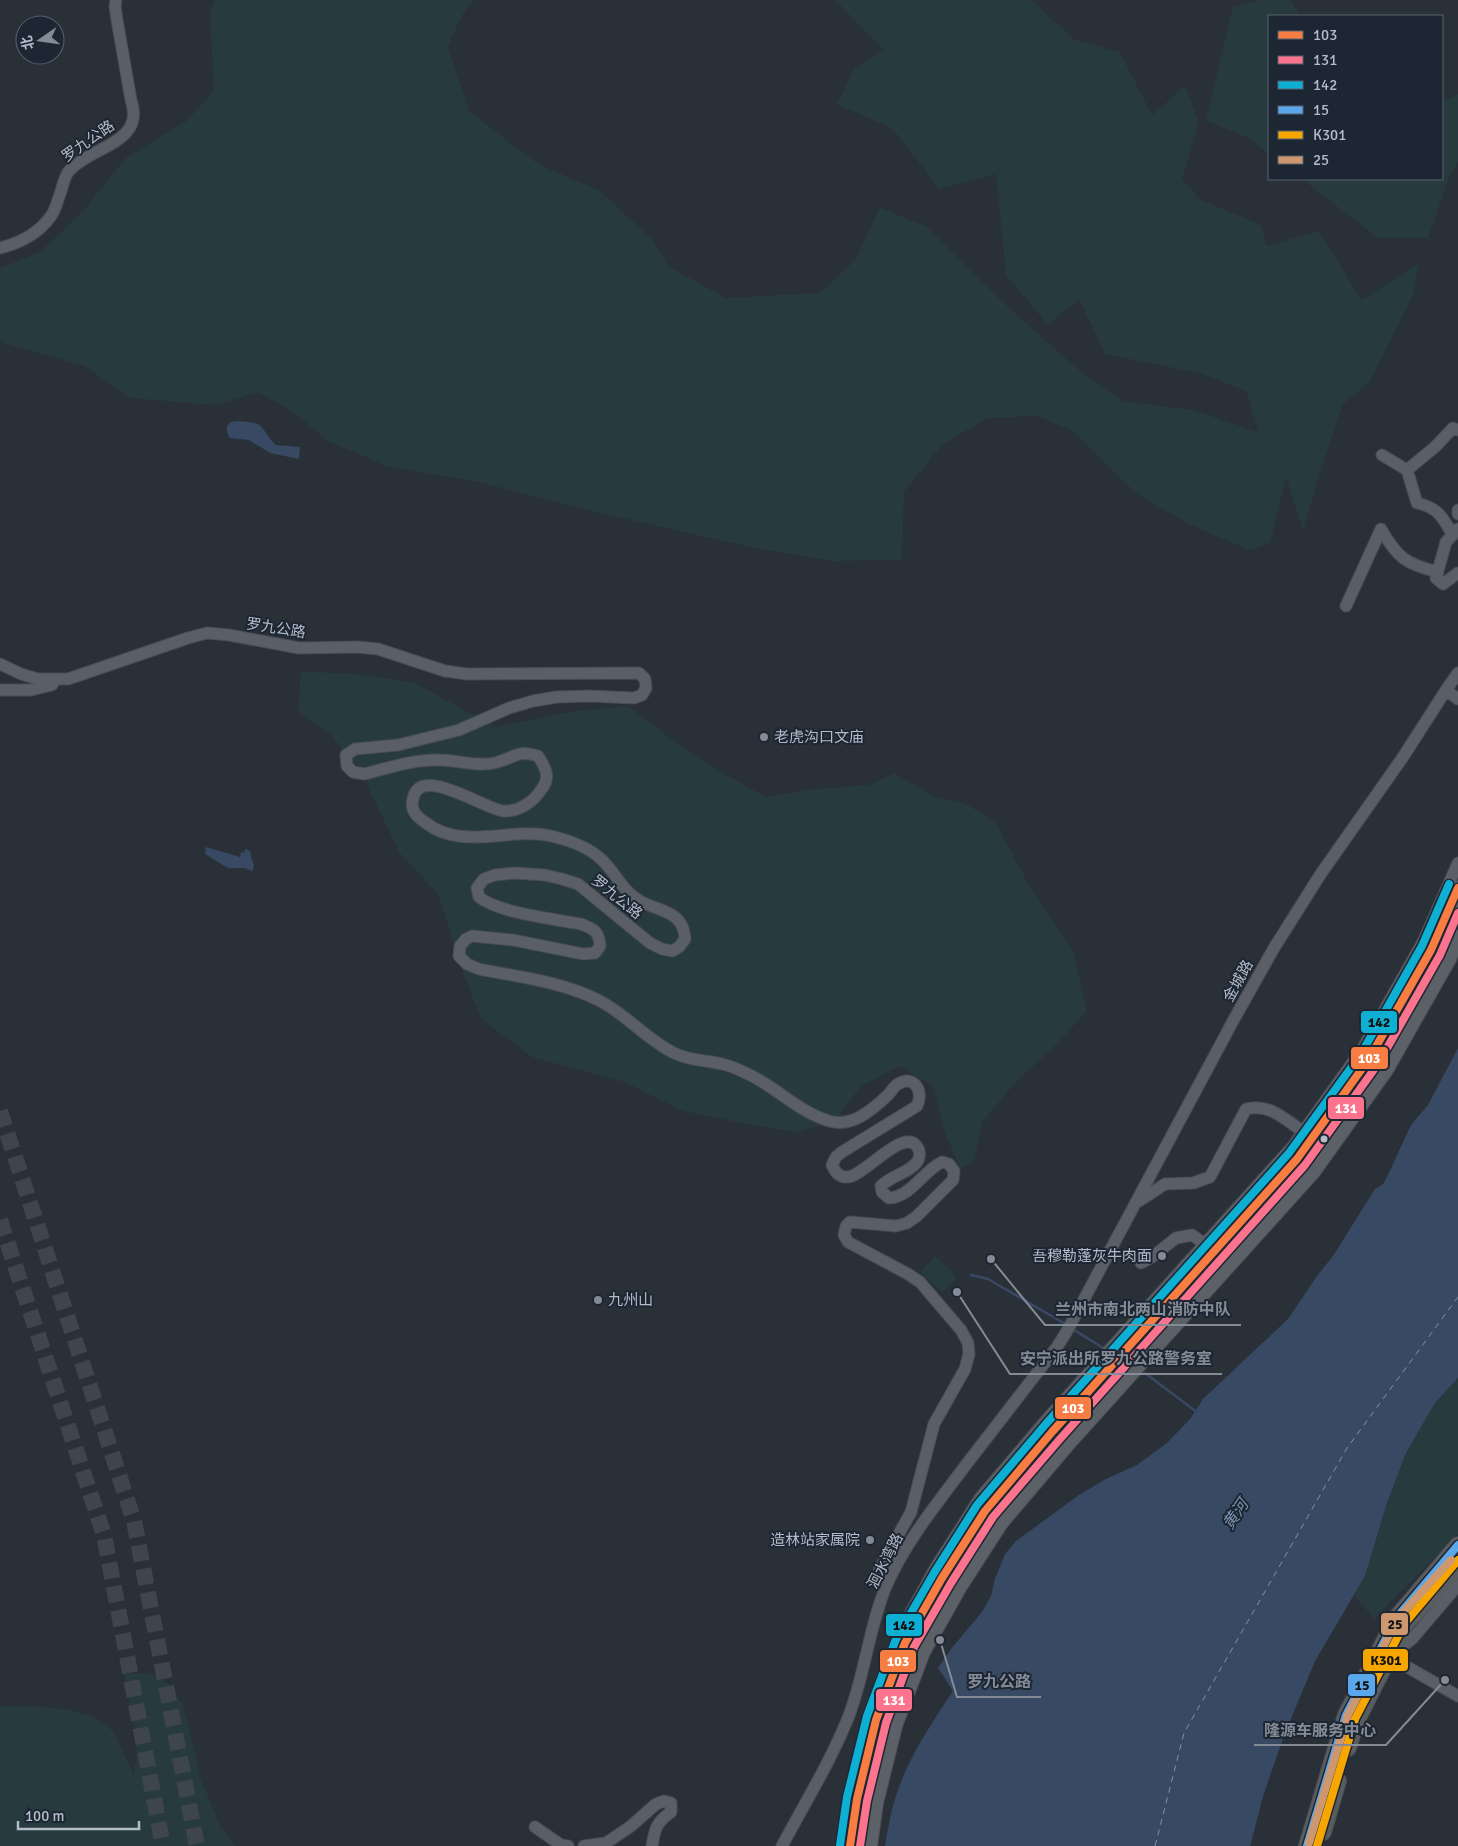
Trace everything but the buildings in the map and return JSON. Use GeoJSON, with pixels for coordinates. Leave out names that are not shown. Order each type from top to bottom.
{"type":"FeatureCollection","features":[{"type":"Feature","properties":{"kind":"highway"},"geometry":{"type":"LineString","coordinates":[[1319,1846],[1357,1720],[1384,1654],[1397,1616],[1458,1545]]}},
{"type":"Feature","properties":{"kind":"highway"},"geometry":{"type":"LineString","coordinates":[[1307,1846],[1346,1715],[1406,1623],[1458,1567]]}},
{"type":"Feature","properties":{"kind":"main road"},"geometry":{"type":"LineString","coordinates":[[850,1846],[857,1799],[876,1720],[905,1643],[942,1578],[985,1511],[1052,1432],[1297,1159],[1308,1135],[1369,1060],[1431,950],[1458,888]]}},
{"type":"Feature","properties":{"kind":"main road"},"geometry":{"type":"LineString","coordinates":[[870,1846],[876,1803],[895,1726],[923,1652],[959,1588],[1001,1522],[1067,1445],[1312,1172],[1386,1070],[1449,959],[1458,937]]}},
{"type":"Feature","properties":{"kind":"street","name":"罗九公路"},"geometry":{"type":"LineString","coordinates":[[0,248],[9,246],[36,232],[52,215],[69,170],[122,137],[132,126],[134,109],[116,20],[116,0]]}},
{"type":"Feature","properties":{"kind":"street"},"geometry":{"type":"LineString","coordinates":[[1407,470],[1435,447],[1453,428],[1458,430]]}},
{"type":"Feature","properties":{"kind":"street"},"geometry":{"type":"LineString","coordinates":[[1382,455],[1407,470],[1417,504],[1429,506],[1439,513],[1456,532],[1446,542],[1436,578],[1443,584],[1458,573]]}},
{"type":"Feature","properties":{"kind":"street"},"geometry":{"type":"LineString","coordinates":[[1346,606],[1381,528],[1390,545],[1399,556],[1416,566],[1438,572]]}},
{"type":"Feature","properties":{"kind":"street","name":"罗九公路"},"geometry":{"type":"LineString","coordinates":[[0,664],[38,679],[68,679],[207,633],[229,635],[299,648],[357,646],[378,649],[423,664],[467,674],[639,673],[645,679],[646,688],[642,695],[634,698],[556,697],[533,701],[508,708],[459,730],[423,740],[398,745],[355,748],[346,754],[347,766],[353,772],[364,774],[425,760],[478,764],[494,763],[528,752],[538,756],[546,768],[547,778],[535,799],[520,808],[504,811],[490,807],[452,790],[433,785],[424,785],[415,792],[411,805],[415,814],[428,825],[441,832],[482,838],[538,834],[576,844],[591,851],[603,860],[628,893],[640,902],[671,914],[680,922],[684,930],[685,939],[679,947],[672,951],[662,949],[650,943],[578,884],[545,875],[514,873],[495,875],[484,879],[477,888],[479,897],[487,904],[501,909],[581,924],[593,929],[599,937],[600,946],[595,953],[584,954],[513,940],[472,936],[466,939],[460,946],[459,956],[467,964],[479,969],[581,992],[602,1001],[658,1044],[675,1054],[691,1060],[722,1064],[751,1075],[821,1119],[835,1123],[846,1122],[862,1116],[873,1109],[899,1084],[908,1082],[915,1084],[920,1092],[917,1106],[842,1152],[836,1157],[832,1165],[836,1173],[845,1178],[855,1176],[896,1145],[906,1141],[913,1143],[918,1148],[920,1156],[916,1163],[909,1169],[888,1178],[881,1186],[882,1192],[889,1198],[898,1198],[934,1166],[942,1162],[949,1164],[954,1171],[953,1180],[918,1216],[907,1223],[896,1226],[850,1222],[846,1226],[844,1235],[848,1242],[920,1282],[961,1330],[968,1343],[969,1354],[964,1368],[934,1424],[911,1512],[880,1568],[878,1577],[888,1583]]}},
{"type":"Feature","properties":{"kind":"street","name":"金城路"},"geometry":{"type":"LineString","coordinates":[[1073,1320],[1274,948],[1320,875],[1403,757],[1458,673]]}},
{"type":"Feature","properties":{"kind":"street"},"geometry":{"type":"LineString","coordinates":[[0,690],[31,690],[52,685],[55,680]]}},
{"type":"Feature","properties":{"kind":"street"},"geometry":{"type":"LineString","coordinates":[[1446,690],[1458,699]]}},
{"type":"Feature","properties":{"kind":"street"},"geometry":{"type":"LineString","coordinates":[[841,1846],[849,1794],[869,1714],[899,1634],[936,1567],[980,1498],[1048,1418],[1205,1244],[1308,1135],[1364,1048],[1424,940],[1458,863]]}},
{"type":"Feature","properties":{"kind":"street"},"geometry":{"type":"LineString","coordinates":[[1137,1202],[1165,1184],[1193,1183],[1210,1177],[1246,1109],[1255,1106],[1268,1108],[1308,1135]]}},
{"type":"Feature","properties":{"kind":"street"},"geometry":{"type":"LineString","coordinates":[[1141,1263],[1176,1238],[1192,1235],[1205,1244]]}},
{"type":"Feature","properties":{"kind":"street","name":"洄水湾路"},"geometry":{"type":"LineString","coordinates":[[782,1846],[829,1759],[848,1718],[880,1604],[906,1547],[928,1515],[1057,1347],[1073,1320]]}},
{"type":"Feature","properties":{"kind":"street"},"geometry":{"type":"LineString","coordinates":[[1384,1654],[1412,1639],[1458,1585]]}},
{"type":"Feature","properties":{"kind":"street"},"geometry":{"type":"LineString","coordinates":[[1384,1654],[1458,1696]]}},
{"type":"Feature","properties":{"kind":"street"},"geometry":{"type":"LineString","coordinates":[[584,1846],[606,1843],[631,1826],[656,1804],[664,1801],[671,1803],[671,1812],[659,1821],[654,1832],[652,1846]]}},
{"type":"Feature","properties":{"kind":"street"},"geometry":{"type":"LineString","coordinates":[[535,1827],[561,1845],[568,1846]]}},
{"type":"Feature","properties":{"kind":"green space"},"geometry":{"type":"Polygon","coordinates":[[[215,0],[473,0],[462,15],[448,47],[470,112],[538,164],[600,191],[653,240],[668,266],[726,298],[821,293],[855,260],[880,207],[927,227],[1009,308],[1079,370],[1123,401],[1193,410],[1258,432],[1246,391],[1199,373],[1105,354],[1079,299],[1048,325],[1006,275],[996,174],[939,189],[893,129],[837,104],[854,69],[884,50],[835,0],[1031,0],[1075,40],[1120,52],[1152,115],[1185,86],[1199,122],[1182,179],[1201,200],[1261,225],[1267,246],[1319,231],[1362,300],[1418,263],[1414,293],[1369,383],[1343,404],[1323,462],[1303,530],[1286,477],[1270,543],[1249,550],[1191,525],[1137,494],[1071,430],[1037,416],[988,418],[942,445],[904,492],[902,560],[833,561],[750,547],[596,512],[475,481],[386,466],[326,440],[297,415],[259,392],[215,405],[130,398],[85,366],[4,343],[0,339],[0,268],[40,252],[82,212],[126,158],[188,120],[214,90],[210,13],[215,0]]]}},
{"type":"Feature","properties":{"kind":"green space"},"geometry":{"type":"Polygon","coordinates":[[[1261,0],[1291,0],[1299,15],[1268,15],[1268,153],[1248,138],[1206,120],[1233,7],[1261,0]]]}},
{"type":"Feature","properties":{"kind":"green space"},"geometry":{"type":"Polygon","coordinates":[[[1458,94],[1458,162],[1448,180],[1428,238],[1378,238],[1303,180],[1443,180],[1443,101],[1458,94]]]}},
{"type":"Feature","properties":{"kind":"green space"},"geometry":{"type":"Polygon","coordinates":[[[301,672],[347,673],[413,682],[496,727],[569,712],[627,706],[677,743],[728,776],[766,797],[817,789],[869,785],[895,773],[932,796],[966,804],[996,823],[1028,883],[1073,950],[1087,1011],[1056,1045],[1016,1082],[982,1122],[974,1162],[960,1169],[945,1132],[933,1086],[899,1066],[860,1087],[836,1120],[798,1132],[683,1111],[624,1082],[532,1057],[481,1019],[462,970],[438,894],[399,852],[360,770],[331,735],[298,711],[301,672]]]}},
{"type":"Feature","properties":{"kind":"green space"},"geometry":{"type":"Polygon","coordinates":[[[935,1256],[957,1277],[943,1293],[920,1272],[935,1256]]]}},
{"type":"Feature","properties":{"kind":"green space"},"geometry":{"type":"Polygon","coordinates":[[[1458,1378],[1458,1534],[1374,1619],[1354,1595],[1365,1576],[1387,1503],[1406,1453],[1435,1403],[1458,1378]]]}},
{"type":"Feature","properties":{"kind":"green space"},"geometry":{"type":"Polygon","coordinates":[[[148,1673],[169,1684],[182,1705],[201,1779],[221,1828],[236,1846],[0,1846],[0,1706],[48,1707],[71,1710],[94,1717],[114,1732],[134,1776],[136,1737],[124,1674],[148,1673]]]}},
{"type":"Feature","properties":{"kind":"water"},"geometry":{"type":"Polygon","coordinates":[[[231,422],[258,424],[276,445],[300,447],[299,459],[270,453],[249,440],[230,438],[227,426],[231,422]]]}},
{"type":"Feature","properties":{"kind":"water"},"geometry":{"type":"Polygon","coordinates":[[[206,847],[240,857],[241,852],[244,853],[245,849],[250,851],[254,864],[253,871],[244,868],[228,868],[205,854],[206,847]]]}},
{"type":"Feature","properties":{"kind":"water","name":"黄河"},"geometry":{"type":"Polygon","coordinates":[[[1458,1048],[1458,1378],[1435,1403],[1406,1453],[1387,1503],[1365,1576],[1315,1661],[1285,1733],[1264,1793],[1250,1846],[885,1846],[893,1806],[902,1779],[922,1740],[953,1691],[938,1668],[951,1649],[982,1612],[991,1596],[995,1579],[1005,1554],[1016,1541],[1079,1495],[1106,1479],[1137,1465],[1167,1443],[1190,1419],[1203,1399],[1288,1319],[1333,1256],[1375,1189],[1383,1184],[1411,1125],[1428,1105],[1458,1048]]]}},
{"type":"Feature","properties":{"kind":"waterway"},"geometry":{"type":"LineString","coordinates":[[971,1275],[988,1279],[1067,1325]]}},
{"type":"Feature","properties":{"kind":"waterway"},"geometry":{"type":"LineString","coordinates":[[1071,1328],[1105,1349]]}},
{"type":"Feature","properties":{"kind":"waterway"},"geometry":{"type":"LineString","coordinates":[[1145,1373],[1198,1413]]}},
{"type":"Feature","properties":{"kind":"ferry route"},"geometry":{"type":"LineString","coordinates":[[1155,1846],[1184,1733],[1347,1448],[1458,1297]]}},
{"type":"Feature","properties":{"kind":"tunnel"},"geometry":{"type":"LineString","coordinates":[[0,1111],[134,1521],[197,1846]]}},
{"type":"Feature","properties":{"kind":"tunnel"},"geometry":{"type":"LineString","coordinates":[[0,1220],[104,1535],[163,1846]]}},
{"type":"Feature","properties":{"kind":"transit line","name":"142"},"geometry":{"type":"LineString","coordinates":[[840,1845],[847,1797],[867,1716],[896,1639],[934,1573],[977,1505],[1045,1425],[1289,1153],[1361,1054],[1422,946],[1449,884]]}},
{"type":"Feature","properties":{"kind":"transit line","name":"103"},"geometry":{"type":"LineString","coordinates":[[850,1846],[857,1799],[876,1720],[905,1643],[942,1578],[985,1511],[1052,1432],[1297,1159],[1369,1059],[1431,950],[1458,888]]}},
{"type":"Feature","properties":{"kind":"transit line","name":"131"},"geometry":{"type":"LineString","coordinates":[[860,1846],[867,1801],[886,1723],[914,1647],[951,1583],[993,1517],[1060,1439],[1305,1165],[1378,1064],[1440,955],[1458,913]]}},
{"type":"Feature","properties":{"kind":"transit line","name":"15"},"geometry":{"type":"LineString","coordinates":[[1307,1846],[1346,1715],[1397,1617],[1458,1545]]}},
{"type":"Feature","properties":{"kind":"transit line","name":"25"},"geometry":{"type":"LineString","coordinates":[[1309,1843],[1348,1715],[1398,1618],[1451,1560]]}},
{"type":"Feature","properties":{"kind":"transit line","name":"K301"},"geometry":{"type":"LineString","coordinates":[[1317,1846],[1355,1719],[1405,1623],[1458,1560]]}},
{"type":"Feature","properties":{"kind":"place","name":"老虎沟口文庙"},"geometry":{"type":"Point","coordinates":[764,737]}},
{"type":"Feature","properties":{"kind":"place","name":"吾穆勒蓬灰牛肉面"},"geometry":{"type":"Point","coordinates":[1162,1256]}},
{"type":"Feature","properties":{"kind":"place","name":"兰州市南北两山消防中队"},"geometry":{"type":"Point","coordinates":[991,1259]}},
{"type":"Feature","properties":{"kind":"place","name":"安宁派出所罗九公路警务室"},"geometry":{"type":"Point","coordinates":[957,1292]}},
{"type":"Feature","properties":{"kind":"place","name":"九州山"},"geometry":{"type":"Point","coordinates":[598,1300]}},
{"type":"Feature","properties":{"kind":"place","name":"造林站家属院"},"geometry":{"type":"Point","coordinates":[870,1540]}},
{"type":"Feature","properties":{"kind":"place","name":"罗九公路"},"geometry":{"type":"Point","coordinates":[940,1640]}},
{"type":"Feature","properties":{"kind":"place","name":"隆源车服务中心"},"geometry":{"type":"Point","coordinates":[1445,1680]}}]}
